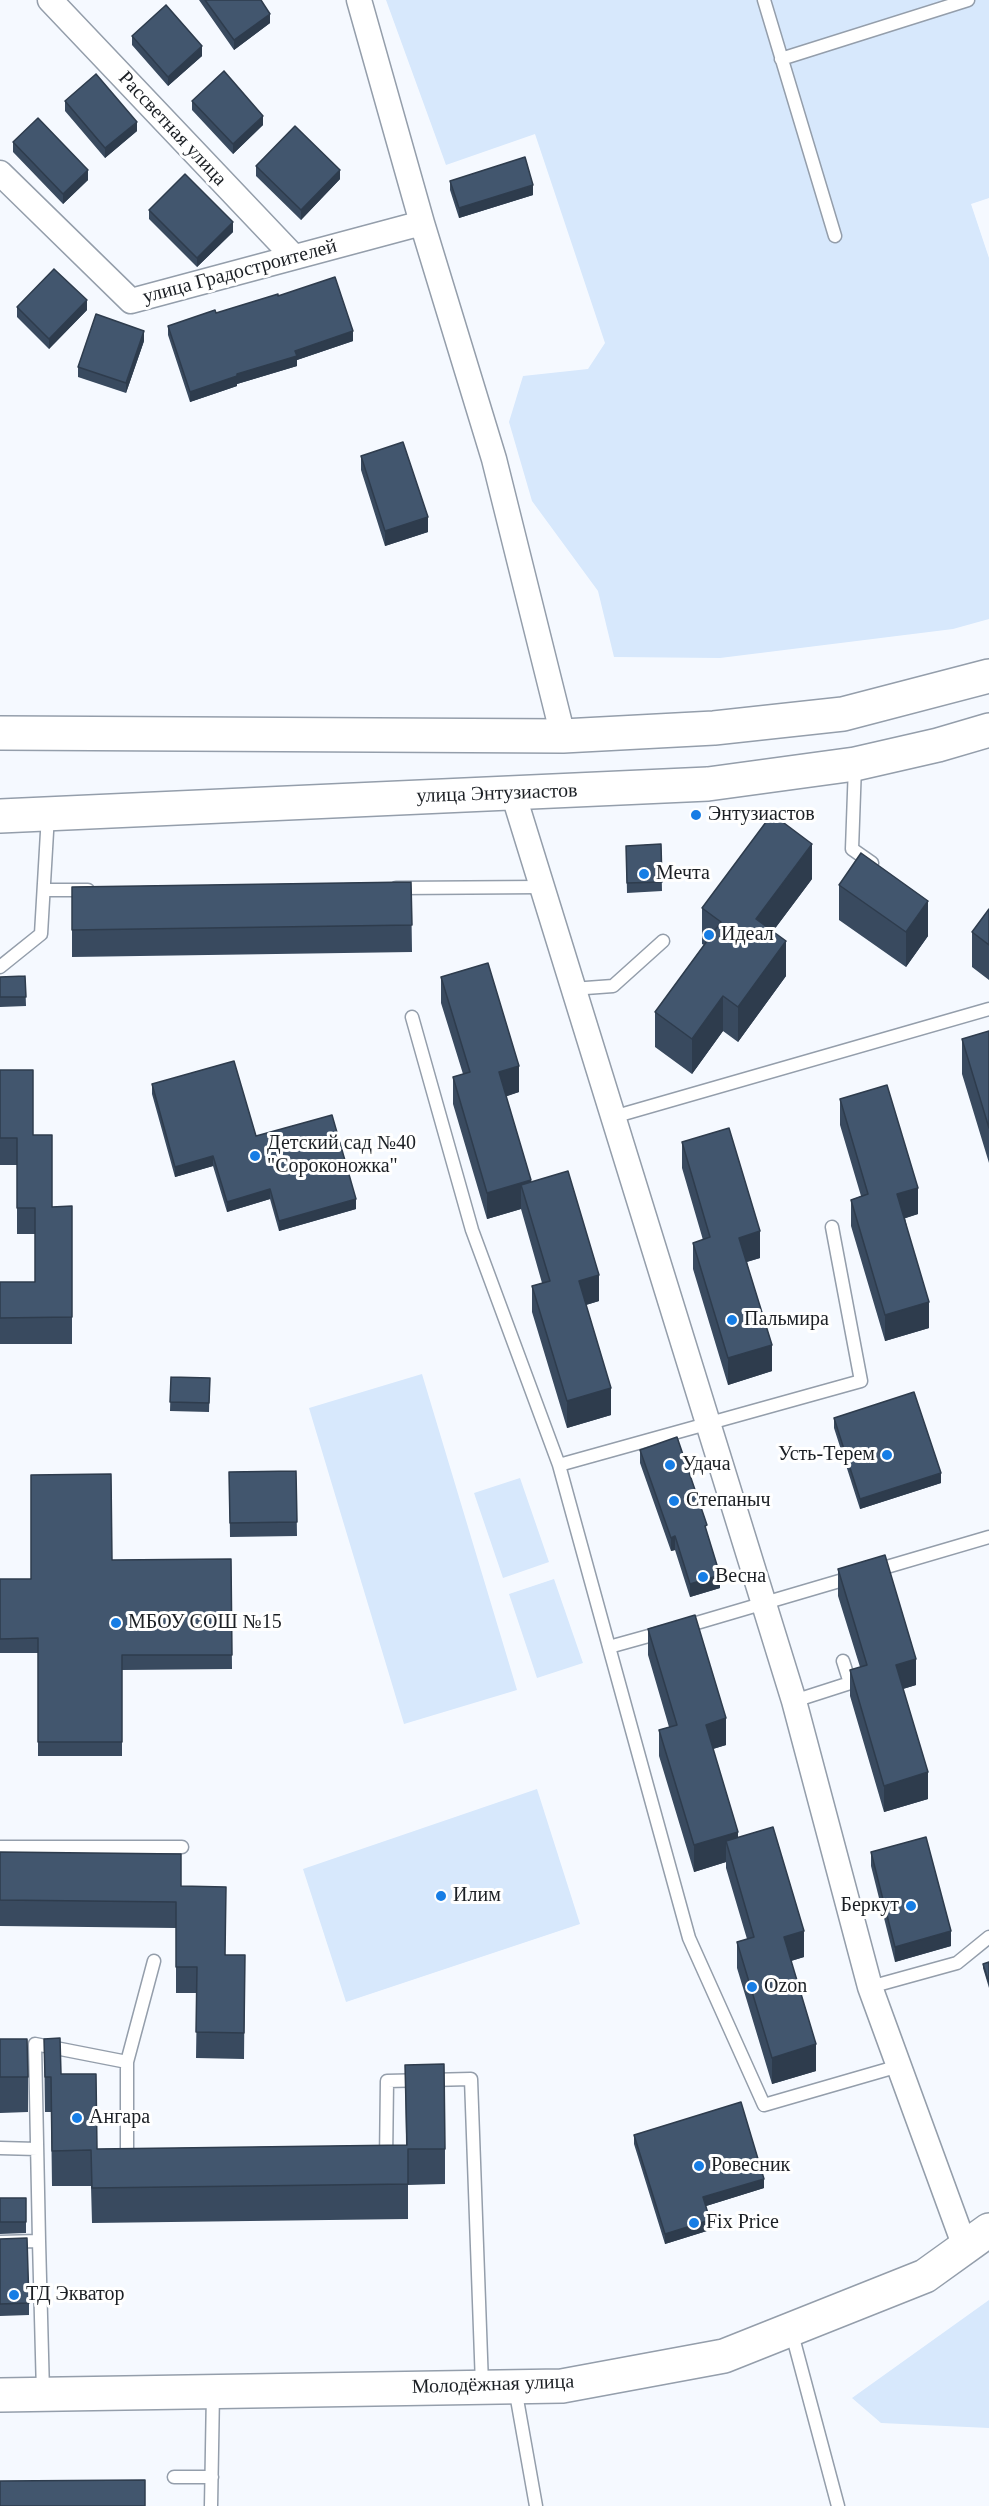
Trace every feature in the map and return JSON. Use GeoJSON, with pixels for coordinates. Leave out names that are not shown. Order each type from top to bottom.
{"type":"FeatureCollection","features":[{"type":"Feature","properties":{"kind":"street","name":"Рассветная улица"},"geometry":{"type":"LineString","coordinates":[[50,0],[294,257]]}},
{"type":"Feature","properties":{"kind":"street"},"geometry":{"type":"LineString","coordinates":[[359,0],[422,223],[494,459],[563,736]]}},
{"type":"Feature","properties":{"kind":"street","name":"улица Градостроителей"},"geometry":{"type":"LineString","coordinates":[[0,173],[131,301],[422,223]]}},
{"type":"Feature","properties":{"kind":"street"},"geometry":{"type":"LineString","coordinates":[[0,733],[563,736],[714,729],[843,714],[989,676]]}},
{"type":"Feature","properties":{"kind":"street","name":"улица Энтузиастов"},"geometry":{"type":"LineString","coordinates":[[0,816],[708,784],[855,764],[938,745],[989,730]]}},
{"type":"Feature","properties":{"kind":"street"},"geometry":{"type":"LineString","coordinates":[[513,793],[706,1423],[794,1701],[870,1987],[899,2066],[977,2239]]}},
{"type":"Feature","properties":{"kind":"street","name":"Молодёжная улица"},"geometry":{"type":"LineString","coordinates":[[0,2395],[562,2386],[724,2356],[925,2276],[977,2239]]}},
{"type":"Feature","properties":{"kind":"lane"},"geometry":{"type":"LineString","coordinates":[[764,0],[835,236]]}},
{"type":"Feature","properties":{"kind":"lane"},"geometry":{"type":"LineString","coordinates":[[781,59],[968,0]]}},
{"type":"Feature","properties":{"kind":"lane"},"geometry":{"type":"LineString","coordinates":[[855,764],[852,849],[879,869]]}},
{"type":"Feature","properties":{"kind":"lane"},"geometry":{"type":"LineString","coordinates":[[0,967],[41,934],[48,813]]}},
{"type":"Feature","properties":{"kind":"lane"},"geometry":{"type":"LineString","coordinates":[[387,888],[541,887]]}},
{"type":"Feature","properties":{"kind":"lane"},"geometry":{"type":"LineString","coordinates":[[44,890],[103,890]]}},
{"type":"Feature","properties":{"kind":"lane"},"geometry":{"type":"LineString","coordinates":[[572,989],[613,986],[663,941]]}},
{"type":"Feature","properties":{"kind":"lane"},"geometry":{"type":"LineString","coordinates":[[613,1117],[989,1009]]}},
{"type":"Feature","properties":{"kind":"lane"},"geometry":{"type":"LineString","coordinates":[[412,1017],[472,1230],[559,1465],[690,1938],[764,2105],[899,2066]]}},
{"type":"Feature","properties":{"kind":"lane"},"geometry":{"type":"LineString","coordinates":[[559,1465],[861,1381],[832,1227]]}},
{"type":"Feature","properties":{"kind":"lane"},"geometry":{"type":"LineString","coordinates":[[609,1647],[989,1537]]}},
{"type":"Feature","properties":{"kind":"lane"},"geometry":{"type":"LineString","coordinates":[[794,1701],[850,1683],[843,1661]]}},
{"type":"Feature","properties":{"kind":"lane"},"geometry":{"type":"LineString","coordinates":[[0,1847],[182,1847]]}},
{"type":"Feature","properties":{"kind":"lane"},"geometry":{"type":"LineString","coordinates":[[870,1987],[957,1963],[989,1937]]}},
{"type":"Feature","properties":{"kind":"lane"},"geometry":{"type":"LineString","coordinates":[[138,2167],[126,2167],[127,2062],[154,1960]]}},
{"type":"Feature","properties":{"kind":"lane"},"geometry":{"type":"LineString","coordinates":[[43,2395],[37,2149],[29,2044],[127,2062]]}},
{"type":"Feature","properties":{"kind":"lane"},"geometry":{"type":"LineString","coordinates":[[375,2165],[386,2164],[387,2081],[471,2079],[482,2387]]}},
{"type":"Feature","properties":{"kind":"lane"},"geometry":{"type":"LineString","coordinates":[[0,2148],[37,2149]]}},
{"type":"Feature","properties":{"kind":"lane"},"geometry":{"type":"LineString","coordinates":[[0,2242],[39,2241]]}},
{"type":"Feature","properties":{"kind":"lane"},"geometry":{"type":"LineString","coordinates":[[791,2329],[838,2506]]}},
{"type":"Feature","properties":{"kind":"lane"},"geometry":{"type":"LineString","coordinates":[[515,2387],[536,2506]]}},
{"type":"Feature","properties":{"kind":"lane"},"geometry":{"type":"LineString","coordinates":[[211,2506],[213,2391]]}},
{"type":"Feature","properties":{"kind":"lane"},"geometry":{"type":"LineString","coordinates":[[174,2477],[212,2478]]}},
{"type":"Feature","properties":{"kind":"shaded area"},"geometry":{"type":"Polygon","coordinates":[[[386,0],[989,0],[989,198],[971,204],[989,258],[989,619],[953,629],[720,658],[614,657],[598,591],[532,501],[509,422],[523,376],[588,369],[605,343],[535,134],[446,165],[386,0]]]}},
{"type":"Feature","properties":{"kind":"shaded area"},"geometry":{"type":"Polygon","coordinates":[[[422,1374],[517,1690],[404,1724],[309,1408],[422,1374]]]}},
{"type":"Feature","properties":{"kind":"shaded area"},"geometry":{"type":"Polygon","coordinates":[[[520,1478],[549,1562],[503,1578],[474,1493],[520,1478]]]}},
{"type":"Feature","properties":{"kind":"shaded area"},"geometry":{"type":"Polygon","coordinates":[[[554,1579],[583,1663],[537,1678],[509,1594],[554,1579]]]}},
{"type":"Feature","properties":{"kind":"shaded area","name":"Илим"},"geometry":{"type":"Polygon","coordinates":[[[537,1789],[580,1924],[346,2002],[303,1869],[537,1789]]]}},
{"type":"Feature","properties":{"kind":"shaded area"},"geometry":{"type":"Polygon","coordinates":[[[989,2300],[989,2428],[881,2423],[852,2398],[989,2300]]]}},
{"type":"Feature","properties":{"kind":"building"},"geometry":{"type":"Polygon","coordinates":[[[205,0],[261,0],[270,14],[234,40],[205,0]]]}},
{"type":"Feature","properties":{"kind":"building"},"geometry":{"type":"Polygon","coordinates":[[[166,5],[202,46],[168,77],[132,36],[166,5]]]}},
{"type":"Feature","properties":{"kind":"building"},"geometry":{"type":"Polygon","coordinates":[[[224,71],[263,116],[233,144],[192,101],[224,71]]]}},
{"type":"Feature","properties":{"kind":"building"},"geometry":{"type":"Polygon","coordinates":[[[96,74],[137,122],[105,148],[65,101],[96,74]]]}},
{"type":"Feature","properties":{"kind":"building"},"geometry":{"type":"Polygon","coordinates":[[[38,118],[88,170],[63,194],[13,142],[38,118]]]}},
{"type":"Feature","properties":{"kind":"building"},"geometry":{"type":"Polygon","coordinates":[[[295,126],[340,170],[301,210],[256,166],[295,126]]]}},
{"type":"Feature","properties":{"kind":"building"},"geometry":{"type":"Polygon","coordinates":[[[525,157],[533,185],[459,208],[450,181],[525,157]]]}},
{"type":"Feature","properties":{"kind":"building"},"geometry":{"type":"Polygon","coordinates":[[[185,174],[233,222],[197,258],[149,210],[185,174]]]}},
{"type":"Feature","properties":{"kind":"building"},"geometry":{"type":"Polygon","coordinates":[[[54,269],[87,300],[49,339],[17,307],[54,269]]]}},
{"type":"Feature","properties":{"kind":"building"},"geometry":{"type":"Polygon","coordinates":[[[335,277],[353,331],[295,351],[297,356],[237,374],[237,376],[190,392],[168,326],[215,310],[216,313],[278,294],[278,296],[335,277]]]}},
{"type":"Feature","properties":{"kind":"building"},"geometry":{"type":"Polygon","coordinates":[[[96,314],[144,331],[126,383],[78,367],[96,314]]]}},
{"type":"Feature","properties":{"kind":"building"},"geometry":{"type":"Polygon","coordinates":[[[403,442],[428,517],[385,531],[361,456],[403,442]]]}},
{"type":"Feature","properties":{"kind":"building"},"geometry":{"type":"Polygon","coordinates":[[[772,814],[812,844],[756,919],[786,941],[738,1007],[723,996],[692,1039],[655,1012],[721,922],[702,908],[772,814]]]}},
{"type":"Feature","properties":{"kind":"building","name":"Мечта"},"geometry":{"type":"Polygon","coordinates":[[[661,844],[662,882],[627,883],[626,846],[661,844]]]}},
{"type":"Feature","properties":{"kind":"building"},"geometry":{"type":"Polygon","coordinates":[[[861,853],[928,901],[906,932],[839,885],[861,853]]]}},
{"type":"Feature","properties":{"kind":"building"},"geometry":{"type":"Polygon","coordinates":[[[411,882],[412,925],[72,930],[72,887],[411,882]]]}},
{"type":"Feature","properties":{"kind":"building"},"geometry":{"type":"Polygon","coordinates":[[[989,909],[989,945],[972,932],[989,909]]]}},
{"type":"Feature","properties":{"kind":"building"},"geometry":{"type":"Polygon","coordinates":[[[488,963],[519,1066],[499,1072],[531,1180],[487,1193],[453,1077],[470,1072],[441,977],[488,963]]]}},
{"type":"Feature","properties":{"kind":"building"},"geometry":{"type":"Polygon","coordinates":[[[25,976],[26,997],[0,997],[0,977],[25,976]]]}},
{"type":"Feature","properties":{"kind":"building"},"geometry":{"type":"Polygon","coordinates":[[[989,1031],[989,1128],[962,1039],[989,1031]]]}},
{"type":"Feature","properties":{"kind":"building","name":"Детский сад №40 \"Сороконожка\""},"geometry":{"type":"Polygon","coordinates":[[[234,1061],[256,1136],[332,1115],[356,1199],[279,1221],[270,1189],[227,1202],[213,1156],[175,1167],[152,1084],[234,1061]]]}},
{"type":"Feature","properties":{"kind":"building"},"geometry":{"type":"Polygon","coordinates":[[[0,1070],[33,1070],[33,1135],[52,1135],[52,1207],[72,1206],[72,1317],[0,1318],[0,1282],[35,1282],[35,1208],[17,1208],[17,1138],[0,1138],[0,1070]]]}},
{"type":"Feature","properties":{"kind":"building"},"geometry":{"type":"Polygon","coordinates":[[[887,1085],[918,1188],[897,1194],[929,1302],[885,1315],[851,1200],[868,1194],[840,1099],[887,1085]]]}},
{"type":"Feature","properties":{"kind":"building","name":"Пальмира"},"geometry":{"type":"Polygon","coordinates":[[[729,1128],[760,1231],[739,1238],[772,1345],[728,1358],[693,1243],[710,1237],[682,1142],[729,1128]]]}},
{"type":"Feature","properties":{"kind":"building"},"geometry":{"type":"Polygon","coordinates":[[[568,1171],[599,1275],[579,1281],[611,1388],[567,1401],[532,1286],[550,1281],[521,1185],[568,1171]]]}},
{"type":"Feature","properties":{"kind":"building"},"geometry":{"type":"Polygon","coordinates":[[[171,1377],[210,1378],[209,1403],[170,1402],[171,1377]]]}},
{"type":"Feature","properties":{"kind":"building","name":"Усть-Терем"},"geometry":{"type":"Polygon","coordinates":[[[914,1392],[941,1473],[860,1499],[834,1418],[914,1392]]]}},
{"type":"Feature","properties":{"kind":"building","name":"Степаныч"},"geometry":{"type":"Polygon","coordinates":[[[677,1437],[707,1525],[705,1526],[720,1575],[690,1584],[675,1536],[671,1538],[640,1450],[677,1437]]]}},
{"type":"Feature","properties":{"kind":"building"},"geometry":{"type":"Polygon","coordinates":[[[296,1471],[297,1522],[230,1523],[229,1472],[296,1471]]]}},
{"type":"Feature","properties":{"kind":"building","name":"МБОУ СОШ №15"},"geometry":{"type":"Polygon","coordinates":[[[111,1474],[112,1560],[231,1559],[232,1655],[122,1655],[122,1742],[38,1742],[38,1638],[0,1639],[0,1579],[31,1579],[31,1475],[111,1474]]]}},
{"type":"Feature","properties":{"kind":"building"},"geometry":{"type":"Polygon","coordinates":[[[885,1555],[916,1659],[896,1665],[928,1772],[884,1786],[850,1670],[867,1665],[838,1569],[885,1555]]]}},
{"type":"Feature","properties":{"kind":"building"},"geometry":{"type":"Polygon","coordinates":[[[695,1615],[726,1718],[706,1725],[738,1832],[694,1845],[659,1730],[677,1725],[648,1629],[695,1615]]]}},
{"type":"Feature","properties":{"kind":"building"},"geometry":{"type":"Polygon","coordinates":[[[773,1827],[804,1931],[784,1937],[816,2044],[772,2058],[737,1942],[754,1937],[726,1841],[773,1827]]]}},
{"type":"Feature","properties":{"kind":"building","name":"Беркут"},"geometry":{"type":"Polygon","coordinates":[[[926,1837],[951,1931],[895,1947],[871,1852],[926,1837]]]}},
{"type":"Feature","properties":{"kind":"building"},"geometry":{"type":"Polygon","coordinates":[[[0,1852],[181,1854],[181,1886],[226,1887],[225,1955],[245,1955],[244,2033],[196,2032],[197,1967],[176,1967],[176,1902],[0,1900],[0,1852]]]}},
{"type":"Feature","properties":{"kind":"building"},"geometry":{"type":"Polygon","coordinates":[[[989,1962],[989,1983],[983,1964],[989,1962]]]}},
{"type":"Feature","properties":{"kind":"building"},"geometry":{"type":"Polygon","coordinates":[[[60,2038],[61,2074],[96,2074],[97,2149],[407,2145],[405,2065],[444,2064],[445,2149],[408,2149],[408,2184],[92,2188],[91,2150],[52,2151],[51,2077],[45,2077],[44,2039],[60,2038]]]}},
{"type":"Feature","properties":{"kind":"building"},"geometry":{"type":"Polygon","coordinates":[[[0,2039],[27,2039],[28,2077],[0,2077],[0,2039]]]}},
{"type":"Feature","properties":{"kind":"building","name":"Ровесник"},"geometry":{"type":"Polygon","coordinates":[[[741,2102],[764,2179],[703,2197],[710,2220],[665,2234],[634,2135],[741,2102]]]}},
{"type":"Feature","properties":{"kind":"building"},"geometry":{"type":"Polygon","coordinates":[[[0,2198],[26,2198],[26,2222],[0,2222],[0,2198]]]}},
{"type":"Feature","properties":{"kind":"building"},"geometry":{"type":"Polygon","coordinates":[[[27,2238],[29,2303],[0,2304],[0,2239],[27,2238]]]}},
{"type":"Feature","properties":{"kind":"building"},"geometry":{"type":"Polygon","coordinates":[[[145,2480],[145,2506],[0,2506],[0,2481],[145,2480]]]}},
{"type":"Feature","properties":{"kind":"place","name":"Энтузиастов"},"geometry":{"type":"Point","coordinates":[696,815]}},
{"type":"Feature","properties":{"kind":"place","name":"Мечта"},"geometry":{"type":"Point","coordinates":[644,874]}},
{"type":"Feature","properties":{"kind":"place","name":"Идеал"},"geometry":{"type":"Point","coordinates":[709,935]}},
{"type":"Feature","properties":{"kind":"place","name":"Детский сад №40 \"Сороконожка\""},"geometry":{"type":"Point","coordinates":[255,1156]}},
{"type":"Feature","properties":{"kind":"place","name":"Пальмира"},"geometry":{"type":"Point","coordinates":[732,1320]}},
{"type":"Feature","properties":{"kind":"place","name":"Усть-Терем"},"geometry":{"type":"Point","coordinates":[887,1455]}},
{"type":"Feature","properties":{"kind":"place","name":"Удача"},"geometry":{"type":"Point","coordinates":[670,1465]}},
{"type":"Feature","properties":{"kind":"place","name":"Степаныч"},"geometry":{"type":"Point","coordinates":[674,1501]}},
{"type":"Feature","properties":{"kind":"place","name":"Весна"},"geometry":{"type":"Point","coordinates":[703,1577]}},
{"type":"Feature","properties":{"kind":"place","name":"МБОУ СОШ №15"},"geometry":{"type":"Point","coordinates":[116,1623]}},
{"type":"Feature","properties":{"kind":"place","name":"Илим"},"geometry":{"type":"Point","coordinates":[441,1896]}},
{"type":"Feature","properties":{"kind":"place","name":"Беркут"},"geometry":{"type":"Point","coordinates":[911,1906]}},
{"type":"Feature","properties":{"kind":"place","name":"Ozon"},"geometry":{"type":"Point","coordinates":[752,1987]}},
{"type":"Feature","properties":{"kind":"place","name":"Ангара"},"geometry":{"type":"Point","coordinates":[77,2118]}},
{"type":"Feature","properties":{"kind":"place","name":"Ровесник"},"geometry":{"type":"Point","coordinates":[699,2166]}},
{"type":"Feature","properties":{"kind":"place","name":"Fix Price"},"geometry":{"type":"Point","coordinates":[694,2223]}},
{"type":"Feature","properties":{"kind":"place","name":"ТД Экватор"},"geometry":{"type":"Point","coordinates":[14,2295]}}]}
